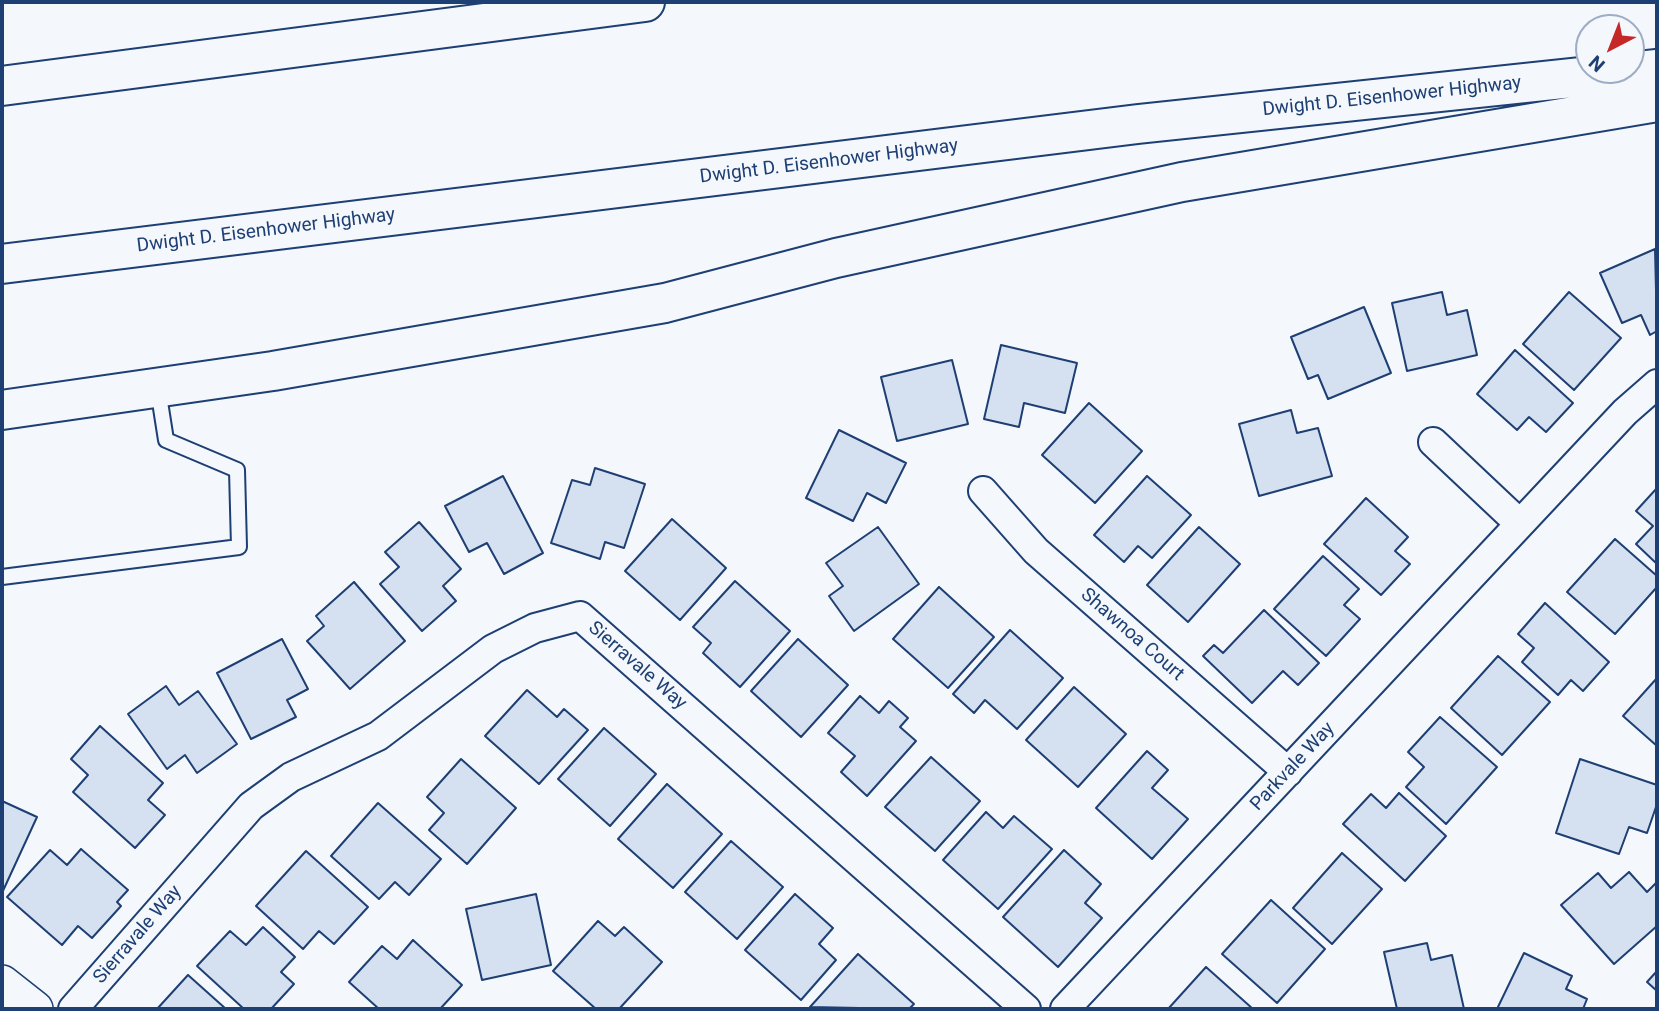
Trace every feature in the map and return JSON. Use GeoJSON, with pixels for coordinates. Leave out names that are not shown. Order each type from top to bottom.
{"type":"FeatureCollection","features":[{"type":"Feature","properties":{"kind":"highway"},"geometry":{"type":"LineString","coordinates":[[2,86],[645,2]]}},
{"type":"Feature","properties":{"kind":"highway","name":"Dwight D. Eisenhower Highway"},"geometry":{"type":"LineString","coordinates":[[2,264],[1124,126],[1657,69]]}},
{"type":"Feature","properties":{"kind":"highway"},"geometry":{"type":"LineString","coordinates":[[2,410],[273,371],[665,303],[836,258],[1182,182],[1657,102]]}},
{"type":"Feature","properties":{"kind":"street","name":"Parkvale Way"},"geometry":{"type":"LineString","coordinates":[[1065,1009],[1625,412],[1657,384]]}},
{"type":"Feature","properties":{"kind":"street"},"geometry":{"type":"LineString","coordinates":[[1433,442],[1520,524]]}},
{"type":"Feature","properties":{"kind":"street","name":"Shawnoa Court"},"geometry":{"type":"LineString","coordinates":[[983,491],[1036,551],[1288,772]]}},
{"type":"Feature","properties":{"kind":"street","name":"Sierravale Way"},"geometry":{"type":"LineString","coordinates":[[73,1009],[251,806],[291,777],[377,736],[493,649],[536,628],[580,616],[1026,1009]]}},
{"type":"Feature","properties":{"kind":"street"},"geometry":{"type":"LineString","coordinates":[[2,983],[35,1009]]}},
{"type":"Feature","properties":{"kind":"lane"},"geometry":{"type":"LineString","coordinates":[[2,577],[239,547],[237,470],[166,440],[158,387]]}},
{"type":"Feature","properties":{"kind":"building"},"geometry":{"type":"Polygon","coordinates":[[[1655,249],[1657,331],[1650,335],[1641,315],[1622,323],[1600,273],[1655,249]]]}},
{"type":"Feature","properties":{"kind":"building"},"geometry":{"type":"Polygon","coordinates":[[[1442,292],[1447,315],[1467,310],[1477,355],[1407,371],[1392,303],[1442,292]]]}},
{"type":"Feature","properties":{"kind":"building"},"geometry":{"type":"Polygon","coordinates":[[[1569,292],[1621,338],[1574,390],[1523,344],[1569,292]]]}},
{"type":"Feature","properties":{"kind":"building"},"geometry":{"type":"Polygon","coordinates":[[[1364,307],[1391,373],[1328,399],[1318,375],[1308,379],[1291,337],[1364,307]]]}},
{"type":"Feature","properties":{"kind":"building"},"geometry":{"type":"Polygon","coordinates":[[[1001,345],[1077,363],[1065,413],[1024,403],[1019,427],[984,419],[1001,345]]]}},
{"type":"Feature","properties":{"kind":"building"},"geometry":{"type":"Polygon","coordinates":[[[1515,350],[1573,403],[1546,432],[1529,417],[1517,430],[1477,394],[1515,350]]]}},
{"type":"Feature","properties":{"kind":"building"},"geometry":{"type":"Polygon","coordinates":[[[952,360],[968,424],[897,441],[881,377],[952,360]]]}},
{"type":"Feature","properties":{"kind":"building"},"geometry":{"type":"Polygon","coordinates":[[[1089,403],[1142,451],[1095,503],[1042,455],[1089,403]]]}},
{"type":"Feature","properties":{"kind":"building"},"geometry":{"type":"Polygon","coordinates":[[[1291,410],[1297,433],[1318,428],[1332,476],[1259,496],[1239,424],[1291,410]]]}},
{"type":"Feature","properties":{"kind":"building"},"geometry":{"type":"Polygon","coordinates":[[[839,430],[906,463],[886,503],[867,493],[853,521],[806,498],[839,430]]]}},
{"type":"Feature","properties":{"kind":"building"},"geometry":{"type":"Polygon","coordinates":[[[595,468],[645,484],[624,548],[605,542],[600,559],[551,543],[572,480],[590,485],[595,468]]]}},
{"type":"Feature","properties":{"kind":"building"},"geometry":{"type":"Polygon","coordinates":[[[503,476],[543,553],[504,574],[487,543],[469,552],[445,506],[503,476]]]}},
{"type":"Feature","properties":{"kind":"building"},"geometry":{"type":"Polygon","coordinates":[[[1147,476],[1191,515],[1152,558],[1138,546],[1124,562],[1094,535],[1147,476]]]}},
{"type":"Feature","properties":{"kind":"building"},"geometry":{"type":"Polygon","coordinates":[[[1657,488],[1657,564],[1636,544],[1653,526],[1636,511],[1657,488]]]}},
{"type":"Feature","properties":{"kind":"building"},"geometry":{"type":"Polygon","coordinates":[[[1366,498],[1408,537],[1395,551],[1410,564],[1381,595],[1324,544],[1366,498]]]}},
{"type":"Feature","properties":{"kind":"building"},"geometry":{"type":"Polygon","coordinates":[[[672,519],[726,568],[680,620],[625,571],[672,519]]]}},
{"type":"Feature","properties":{"kind":"building"},"geometry":{"type":"Polygon","coordinates":[[[419,522],[461,569],[443,586],[456,601],[422,631],[380,584],[399,567],[385,552],[419,522]]]}},
{"type":"Feature","properties":{"kind":"building"},"geometry":{"type":"Polygon","coordinates":[[[878,527],[919,584],[854,631],[829,596],[843,586],[826,563],[878,527]]]}},
{"type":"Feature","properties":{"kind":"building"},"geometry":{"type":"Polygon","coordinates":[[[1199,527],[1240,564],[1188,622],[1147,585],[1199,527]]]}},
{"type":"Feature","properties":{"kind":"building"},"geometry":{"type":"Polygon","coordinates":[[[1615,539],[1657,576],[1657,587],[1615,634],[1567,592],[1615,539]]]}},
{"type":"Feature","properties":{"kind":"building"},"geometry":{"type":"Polygon","coordinates":[[[1323,556],[1359,589],[1344,605],[1360,619],[1326,656],[1274,609],[1323,556]]]}},
{"type":"Feature","properties":{"kind":"building"},"geometry":{"type":"Polygon","coordinates":[[[735,581],[790,631],[740,687],[703,653],[711,643],[693,627],[735,581]]]}},
{"type":"Feature","properties":{"kind":"building"},"geometry":{"type":"Polygon","coordinates":[[[354,582],[405,641],[350,689],[307,641],[324,626],[316,616],[354,582]]]}},
{"type":"Feature","properties":{"kind":"building"},"geometry":{"type":"Polygon","coordinates":[[[939,587],[994,637],[948,688],[893,639],[939,587]]]}},
{"type":"Feature","properties":{"kind":"building"},"geometry":{"type":"Polygon","coordinates":[[[1545,603],[1609,662],[1583,691],[1571,680],[1558,695],[1522,662],[1534,648],[1518,634],[1545,603]]]}},
{"type":"Feature","properties":{"kind":"building"},"geometry":{"type":"Polygon","coordinates":[[[1264,610],[1319,663],[1298,685],[1283,671],[1252,703],[1203,656],[1214,645],[1223,653],[1264,610]]]}},
{"type":"Feature","properties":{"kind":"building"},"geometry":{"type":"Polygon","coordinates":[[[1010,630],[1063,678],[1017,729],[985,700],[974,713],[953,694],[1010,630]]]}},
{"type":"Feature","properties":{"kind":"building"},"geometry":{"type":"Polygon","coordinates":[[[282,639],[308,689],[287,700],[296,717],[251,739],[217,673],[282,639]]]}},
{"type":"Feature","properties":{"kind":"building"},"geometry":{"type":"Polygon","coordinates":[[[798,639],[848,685],[801,737],[751,691],[798,639]]]}},
{"type":"Feature","properties":{"kind":"building"},"geometry":{"type":"Polygon","coordinates":[[[1498,656],[1550,702],[1502,755],[1451,708],[1498,656]]]}},
{"type":"Feature","properties":{"kind":"building"},"geometry":{"type":"Polygon","coordinates":[[[1657,678],[1657,746],[1623,716],[1657,678]]]}},
{"type":"Feature","properties":{"kind":"building"},"geometry":{"type":"Polygon","coordinates":[[[166,686],[179,705],[198,691],[237,744],[197,773],[185,755],[167,769],[128,714],[166,686]]]}},
{"type":"Feature","properties":{"kind":"building"},"geometry":{"type":"Polygon","coordinates":[[[1074,687],[1126,734],[1078,787],[1026,740],[1074,687]]]}},
{"type":"Feature","properties":{"kind":"building"},"geometry":{"type":"Polygon","coordinates":[[[527,690],[557,717],[564,709],[588,730],[539,784],[485,736],[527,690]]]}},
{"type":"Feature","properties":{"kind":"building"},"geometry":{"type":"Polygon","coordinates":[[[860,696],[879,713],[889,701],[908,718],[900,727],[916,741],[867,796],[841,772],[855,756],[828,733],[860,696]]]}},
{"type":"Feature","properties":{"kind":"building"},"geometry":{"type":"Polygon","coordinates":[[[1440,717],[1497,767],[1446,824],[1406,787],[1424,767],[1408,752],[1440,717]]]}},
{"type":"Feature","properties":{"kind":"building"},"geometry":{"type":"Polygon","coordinates":[[[100,726],[163,783],[148,800],[165,815],[135,848],[73,792],[88,775],[71,759],[100,726]]]}},
{"type":"Feature","properties":{"kind":"building"},"geometry":{"type":"Polygon","coordinates":[[[604,728],[656,774],[610,826],[558,779],[604,728]]]}},
{"type":"Feature","properties":{"kind":"building"},"geometry":{"type":"Polygon","coordinates":[[[1147,751],[1168,770],[1152,788],[1188,819],[1152,859],[1096,808],[1147,751]]]}},
{"type":"Feature","properties":{"kind":"building"},"geometry":{"type":"Polygon","coordinates":[[[931,757],[980,801],[935,851],[885,807],[931,757]]]}},
{"type":"Feature","properties":{"kind":"building"},"geometry":{"type":"Polygon","coordinates":[[[461,759],[516,808],[467,864],[429,830],[444,813],[427,797],[461,759]]]}},
{"type":"Feature","properties":{"kind":"building"},"geometry":{"type":"Polygon","coordinates":[[[1580,759],[1657,785],[1657,804],[1647,833],[1629,827],[1619,854],[1556,833],[1580,759]]]}},
{"type":"Feature","properties":{"kind":"building"},"geometry":{"type":"Polygon","coordinates":[[[667,784],[722,834],[673,888],[618,839],[667,784]]]}},
{"type":"Feature","properties":{"kind":"building"},"geometry":{"type":"Polygon","coordinates":[[[1399,793],[1446,836],[1405,881],[1343,824],[1371,794],[1386,808],[1399,793]]]}},
{"type":"Feature","properties":{"kind":"building"},"geometry":{"type":"Polygon","coordinates":[[[2,801],[37,817],[2,893],[2,801]]]}},
{"type":"Feature","properties":{"kind":"building"},"geometry":{"type":"Polygon","coordinates":[[[378,803],[441,859],[409,895],[395,882],[379,899],[331,856],[378,803]]]}},
{"type":"Feature","properties":{"kind":"building"},"geometry":{"type":"Polygon","coordinates":[[[986,812],[1003,828],[1014,816],[1052,849],[998,909],[943,860],[986,812]]]}},
{"type":"Feature","properties":{"kind":"building"},"geometry":{"type":"Polygon","coordinates":[[[731,841],[783,887],[737,939],[685,892],[731,841]]]}},
{"type":"Feature","properties":{"kind":"building"},"geometry":{"type":"Polygon","coordinates":[[[81,849],[128,890],[117,902],[121,906],[92,938],[78,926],[62,945],[7,897],[50,850],[67,865],[81,849]]]}},
{"type":"Feature","properties":{"kind":"building"},"geometry":{"type":"Polygon","coordinates":[[[1064,850],[1101,884],[1085,903],[1102,918],[1058,967],[1003,917],[1064,850]]]}},
{"type":"Feature","properties":{"kind":"building"},"geometry":{"type":"Polygon","coordinates":[[[306,851],[368,907],[334,944],[319,931],[303,949],[256,906],[306,851]]]}},
{"type":"Feature","properties":{"kind":"building"},"geometry":{"type":"Polygon","coordinates":[[[1342,853],[1382,889],[1332,944],[1293,908],[1342,853]]]}},
{"type":"Feature","properties":{"kind":"building"},"geometry":{"type":"Polygon","coordinates":[[[1629,872],[1647,892],[1657,882],[1657,926],[1614,964],[1561,905],[1598,873],[1611,888],[1629,872]]]}},
{"type":"Feature","properties":{"kind":"building"},"geometry":{"type":"Polygon","coordinates":[[[536,894],[551,965],[482,980],[466,909],[536,894]]]}},
{"type":"Feature","properties":{"kind":"building"},"geometry":{"type":"Polygon","coordinates":[[[795,894],[833,928],[819,944],[836,960],[801,1000],[745,950],[795,894]]]}},
{"type":"Feature","properties":{"kind":"building"},"geometry":{"type":"Polygon","coordinates":[[[1271,900],[1325,949],[1277,1003],[1222,954],[1271,900]]]}},
{"type":"Feature","properties":{"kind":"building"},"geometry":{"type":"Polygon","coordinates":[[[598,921],[615,936],[624,927],[662,962],[619,1009],[596,1009],[553,971],[598,921]]]}},
{"type":"Feature","properties":{"kind":"building"},"geometry":{"type":"Polygon","coordinates":[[[263,927],[295,957],[281,972],[294,984],[271,1009],[244,1009],[197,966],[230,931],[246,945],[263,927]]]}},
{"type":"Feature","properties":{"kind":"building"},"geometry":{"type":"Polygon","coordinates":[[[413,940],[462,985],[440,1009],[379,1009],[349,982],[382,946],[397,959],[413,940]]]}},
{"type":"Feature","properties":{"kind":"building"},"geometry":{"type":"Polygon","coordinates":[[[1427,943],[1431,960],[1452,955],[1464,1009],[1397,1009],[1384,952],[1427,943]]]}},
{"type":"Feature","properties":{"kind":"building"},"geometry":{"type":"Polygon","coordinates":[[[1524,953],[1572,976],[1566,989],[1587,999],[1583,1009],[1497,1009],[1524,953]]]}},
{"type":"Feature","properties":{"kind":"building"},"geometry":{"type":"Polygon","coordinates":[[[858,954],[914,1004],[909,1009],[810,1007],[858,954]]]}},
{"type":"Feature","properties":{"kind":"building"},"geometry":{"type":"Polygon","coordinates":[[[1206,967],[1253,1009],[1168,1009],[1206,967]]]}},
{"type":"Feature","properties":{"kind":"building"},"geometry":{"type":"Polygon","coordinates":[[[1657,971],[1657,991],[1647,982],[1657,971]]]}},
{"type":"Feature","properties":{"kind":"building"},"geometry":{"type":"Polygon","coordinates":[[[188,975],[226,1009],[157,1009],[188,975]]]}}]}
